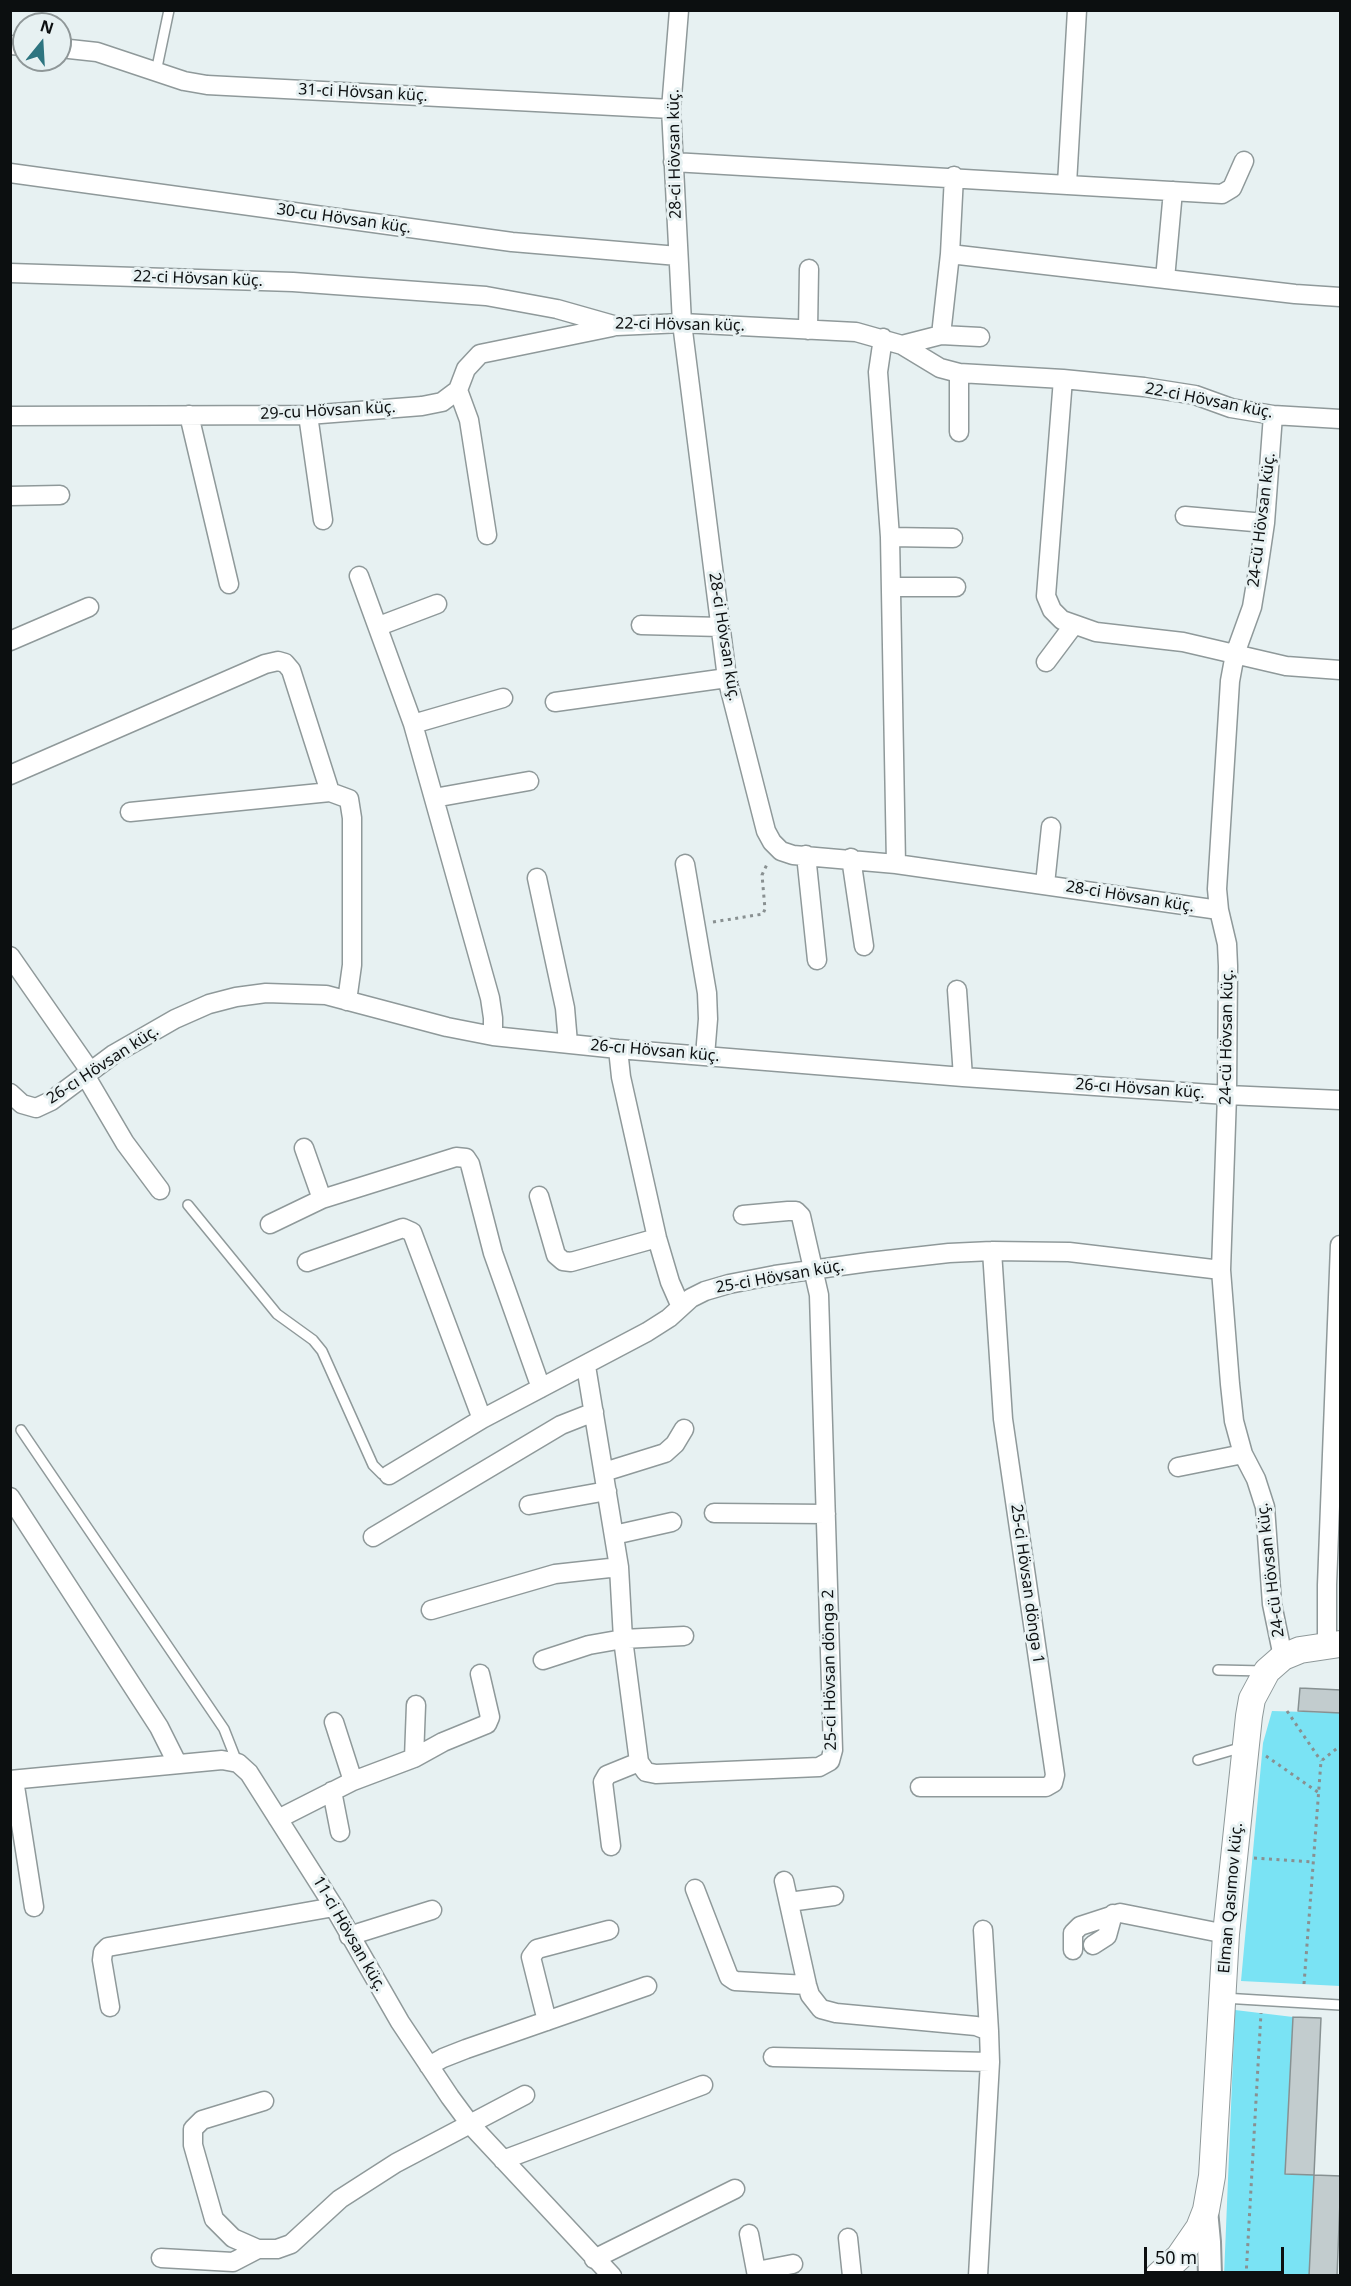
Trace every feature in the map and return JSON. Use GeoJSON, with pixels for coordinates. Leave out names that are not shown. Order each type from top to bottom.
{"type":"FeatureCollection","features":[{"type":"Feature","properties":{"kind":"main road"},"geometry":{"type":"LineString","coordinates":[[1275,1664],[1300,1650],[1334,1645]]}},
{"type":"Feature","properties":{"kind":"main road","name":"Elman Qasımov küç."},"geometry":{"type":"LineString","coordinates":[[1158,2276],[1175,2262],[1191,2241],[1206,2210],[1212,2176],[1226,1934],[1254,1750],[1252,1699],[1275,1664]]}},
{"type":"Feature","properties":{"kind":"street","name":"28-ci Hövsan küç."},"geometry":{"type":"LineString","coordinates":[[679,10],[671,109],[682,323],[727,678],[766,831],[772,842],[781,851],[793,855],[851,858],[1219,910]]}},
{"type":"Feature","properties":{"kind":"street"},"geometry":{"type":"LineString","coordinates":[[1067,184],[1077,10]]}},
{"type":"Feature","properties":{"kind":"street","name":"31-ci Hövsan küç."},"geometry":{"type":"LineString","coordinates":[[72,49],[97,52],[156,72],[207,85],[671,109]]}},
{"type":"Feature","properties":{"kind":"street"},"geometry":{"type":"LineString","coordinates":[[673,162],[954,176],[1222,194],[1232,188],[1244,160]]}},
{"type":"Feature","properties":{"kind":"street","name":"30-cu Hövsan küç."},"geometry":{"type":"LineString","coordinates":[[10,173],[512,242],[678,256]]}},
{"type":"Feature","properties":{"kind":"street"},"geometry":{"type":"LineString","coordinates":[[941,336],[950,254],[954,176]]}},
{"type":"Feature","properties":{"kind":"street"},"geometry":{"type":"LineString","coordinates":[[1165,279],[1173,191]]}},
{"type":"Feature","properties":{"kind":"street"},"geometry":{"type":"LineString","coordinates":[[950,254],[1295,294],[1341,297]]}},
{"type":"Feature","properties":{"kind":"street"},"geometry":{"type":"LineString","coordinates":[[808,330],[809,269]]}},
{"type":"Feature","properties":{"kind":"street","name":"22-ci Hövsan küç."},"geometry":{"type":"LineString","coordinates":[[10,273],[292,282],[486,296],[557,309],[617,326],[682,323],[856,332],[902,345],[940,368],[959,373],[1063,379],[1176,391],[1231,408],[1273,415],[1341,419]]}},
{"type":"Feature","properties":{"kind":"street"},"geometry":{"type":"LineString","coordinates":[[487,535],[469,420],[458,390],[465,369],[480,354],[617,326]]}},
{"type":"Feature","properties":{"kind":"street"},"geometry":{"type":"LineString","coordinates":[[902,345],[941,336],[980,337]]}},
{"type":"Feature","properties":{"kind":"street"},"geometry":{"type":"LineString","coordinates":[[882,338],[878,372],[890,537],[896,864]]}},
{"type":"Feature","properties":{"kind":"street"},"geometry":{"type":"LineString","coordinates":[[959,373],[960,432]]}},
{"type":"Feature","properties":{"kind":"street"},"geometry":{"type":"LineString","coordinates":[[1063,379],[1046,596],[1053,610],[1062,620],[1073,626],[1096,632],[1183,642],[1286,666],[1341,670]]}},
{"type":"Feature","properties":{"kind":"street","name":"29-cu Hövsan küç."},"geometry":{"type":"LineString","coordinates":[[10,416],[308,415],[422,406],[442,402],[458,390]]}},
{"type":"Feature","properties":{"kind":"street"},"geometry":{"type":"LineString","coordinates":[[189,415],[229,584]]}},
{"type":"Feature","properties":{"kind":"street"},"geometry":{"type":"LineString","coordinates":[[308,415],[322,520]]}},
{"type":"Feature","properties":{"kind":"street","name":"24-cü Hövsan küç."},"geometry":{"type":"LineString","coordinates":[[1273,415],[1266,523],[1252,607],[1235,654],[1230,681],[1217,889],[1227,944],[1227,1095],[1221,1270],[1234,1421],[1243,1454],[1256,1479],[1265,1507],[1275,1664]]}},
{"type":"Feature","properties":{"kind":"street"},"geometry":{"type":"LineString","coordinates":[[10,496],[60,495]]}},
{"type":"Feature","properties":{"kind":"street"},"geometry":{"type":"LineString","coordinates":[[1185,516],[1266,523]]}},
{"type":"Feature","properties":{"kind":"street"},"geometry":{"type":"LineString","coordinates":[[890,537],[953,537]]}},
{"type":"Feature","properties":{"kind":"street"},"geometry":{"type":"LineString","coordinates":[[360,576],[413,724],[490,998],[493,1036]]}},
{"type":"Feature","properties":{"kind":"street"},"geometry":{"type":"LineString","coordinates":[[891,587],[956,587]]}},
{"type":"Feature","properties":{"kind":"street"},"geometry":{"type":"LineString","coordinates":[[379,626],[437,604]]}},
{"type":"Feature","properties":{"kind":"street"},"geometry":{"type":"LineString","coordinates":[[10,641],[89,607]]}},
{"type":"Feature","properties":{"kind":"street"},"geometry":{"type":"LineString","coordinates":[[641,625],[721,627]]}},
{"type":"Feature","properties":{"kind":"street"},"geometry":{"type":"LineString","coordinates":[[1047,662],[1073,626]]}},
{"type":"Feature","properties":{"kind":"street"},"geometry":{"type":"LineString","coordinates":[[10,775],[265,664],[278,661],[285,663],[291,670],[330,792]]}},
{"type":"Feature","properties":{"kind":"street"},"geometry":{"type":"LineString","coordinates":[[555,702],[727,678]]}},
{"type":"Feature","properties":{"kind":"street"},"geometry":{"type":"LineString","coordinates":[[413,724],[503,698]]}},
{"type":"Feature","properties":{"kind":"street"},"geometry":{"type":"LineString","coordinates":[[434,798],[529,781]]}},
{"type":"Feature","properties":{"kind":"street"},"geometry":{"type":"LineString","coordinates":[[129,812],[330,792],[349,799],[352,818],[352,965],[347,1001]]}},
{"type":"Feature","properties":{"kind":"street"},"geometry":{"type":"LineString","coordinates":[[1045,884],[1050,827]]}},
{"type":"Feature","properties":{"kind":"street"},"geometry":{"type":"LineString","coordinates":[[807,855],[817,960]]}},
{"type":"Feature","properties":{"kind":"street"},"geometry":{"type":"LineString","coordinates":[[851,858],[864,946]]}},
{"type":"Feature","properties":{"kind":"street"},"geometry":{"type":"LineString","coordinates":[[685,864],[706,993],[708,1019],[705,1056]]}},
{"type":"Feature","properties":{"kind":"street"},"geometry":{"type":"LineString","coordinates":[[537,878],[565,1008],[568,1043]]}},
{"type":"Feature","properties":{"kind":"street"},"geometry":{"type":"LineString","coordinates":[[10,956],[88,1073],[134,1157],[160,1190]]}},
{"type":"Feature","properties":{"kind":"street"},"geometry":{"type":"LineString","coordinates":[[957,990],[963,1077]]}},
{"type":"Feature","properties":{"kind":"street","name":"26-cı Hövsan küç."},"geometry":{"type":"LineString","coordinates":[[10,1093],[22,1104],[36,1108],[51,1101],[114,1054],[175,1019],[209,1004],[266,993],[303,993],[326,995],[447,1027],[493,1036],[618,1049],[963,1077],[1227,1095],[1341,1100]]}},
{"type":"Feature","properties":{"kind":"street"},"geometry":{"type":"LineString","coordinates":[[618,1049],[621,1077],[657,1238],[670,1282],[681,1307]]}},
{"type":"Feature","properties":{"kind":"street"},"geometry":{"type":"LineString","coordinates":[[304,1148],[322,1199]]}},
{"type":"Feature","properties":{"kind":"street"},"geometry":{"type":"LineString","coordinates":[[270,1224],[322,1199],[456,1157],[465,1158],[470,1164],[493,1253],[541,1388]]}},
{"type":"Feature","properties":{"kind":"street"},"geometry":{"type":"LineString","coordinates":[[539,1196],[556,1255],[563,1261],[571,1262],[657,1238]]}},
{"type":"Feature","properties":{"kind":"street","name":"25-ci Hövsan döngə 2"},"geometry":{"type":"LineString","coordinates":[[639,1762],[646,1772],[656,1774],[819,1767],[830,1761],[833,1750],[819,1295],[801,1216],[796,1211],[743,1215]]}},
{"type":"Feature","properties":{"kind":"street"},"geometry":{"type":"LineString","coordinates":[[307,1262],[403,1228],[412,1232],[482,1419]]}},
{"type":"Feature","properties":{"kind":"street"},"geometry":{"type":"LineString","coordinates":[[1334,1645],[1327,1585],[1341,1245]]}},
{"type":"Feature","properties":{"kind":"street","name":"25-ci Hövsan küç."},"geometry":{"type":"LineString","coordinates":[[388,1475],[482,1419],[647,1332],[691,1298],[729,1284],[814,1270],[949,1253],[992,1251],[1069,1252],[1221,1270]]}},
{"type":"Feature","properties":{"kind":"street","name":"25-ci Hövsan döngə 1"},"geometry":{"type":"LineString","coordinates":[[920,1787],[1046,1787],[1053,1783],[1054,1775],[1003,1419],[992,1251]]}},
{"type":"Feature","properties":{"kind":"street"},"geometry":{"type":"LineString","coordinates":[[586,1366],[619,1567],[623,1639],[639,1762],[607,1775],[603,1782],[612,1846]]}},
{"type":"Feature","properties":{"kind":"street"},"geometry":{"type":"LineString","coordinates":[[373,1537],[561,1425],[594,1412]]}},
{"type":"Feature","properties":{"kind":"street"},"geometry":{"type":"LineString","coordinates":[[604,1472],[664,1453],[675,1444],[684,1429]]}},
{"type":"Feature","properties":{"kind":"street"},"geometry":{"type":"LineString","coordinates":[[1178,1467],[1243,1454]]}},
{"type":"Feature","properties":{"kind":"street"},"geometry":{"type":"LineString","coordinates":[[530,1504],[607,1491]]}},
{"type":"Feature","properties":{"kind":"street"},"geometry":{"type":"LineString","coordinates":[[10,1497],[159,1727],[177,1763]]}},
{"type":"Feature","properties":{"kind":"street"},"geometry":{"type":"LineString","coordinates":[[714,1513],[826,1514]]}},
{"type":"Feature","properties":{"kind":"street"},"geometry":{"type":"LineString","coordinates":[[614,1536],[672,1522]]}},
{"type":"Feature","properties":{"kind":"street"},"geometry":{"type":"LineString","coordinates":[[431,1610],[555,1574],[619,1567]]}},
{"type":"Feature","properties":{"kind":"street"},"geometry":{"type":"LineString","coordinates":[[543,1660],[589,1646],[623,1639],[684,1636]]}},
{"type":"Feature","properties":{"kind":"street"},"geometry":{"type":"LineString","coordinates":[[278,1819],[353,1780],[414,1758],[443,1742],[487,1724],[490,1717],[480,1674]]}},
{"type":"Feature","properties":{"kind":"street"},"geometry":{"type":"LineString","coordinates":[[414,1758],[416,1704]]}},
{"type":"Feature","properties":{"kind":"street"},"geometry":{"type":"LineString","coordinates":[[334,1722],[353,1780]]}},
{"type":"Feature","properties":{"kind":"street"},"geometry":{"type":"LineString","coordinates":[[34,1907],[12,1780],[177,1763],[222,1760],[238,1763]]}},
{"type":"Feature","properties":{"kind":"street","name":"11-ci Hövsan küç."},"geometry":{"type":"LineString","coordinates":[[238,1763],[249,1773],[334,1907],[349,1936],[429,2066],[470,2124],[612,2276]]}},
{"type":"Feature","properties":{"kind":"street"},"geometry":{"type":"LineString","coordinates":[[332,1791],[340,1832]]}},
{"type":"Feature","properties":{"kind":"street"},"geometry":{"type":"LineString","coordinates":[[784,1881],[807,1985],[810,1995],[821,2009],[836,2013],[976,2026],[989,2031]]}},
{"type":"Feature","properties":{"kind":"street"},"geometry":{"type":"LineString","coordinates":[[695,1889],[729,1977],[735,1982],[807,1985]]}},
{"type":"Feature","properties":{"kind":"street"},"geometry":{"type":"LineString","coordinates":[[789,1902],[834,1896]]}},
{"type":"Feature","properties":{"kind":"street"},"geometry":{"type":"LineString","coordinates":[[110,2007],[102,1960],[103,1952],[108,1947],[334,1907]]}},
{"type":"Feature","properties":{"kind":"street"},"geometry":{"type":"LineString","coordinates":[[349,1936],[432,1911]]}},
{"type":"Feature","properties":{"kind":"street"},"geometry":{"type":"LineString","coordinates":[[1073,1950],[1073,1933],[1080,1926],[1120,1913],[1226,1934]]}},
{"type":"Feature","properties":{"kind":"street"},"geometry":{"type":"LineString","coordinates":[[1093,1945],[1107,1936],[1113,1914]]}},
{"type":"Feature","properties":{"kind":"street"},"geometry":{"type":"LineString","coordinates":[[548,2020],[531,1956],[537,1949],[609,1930]]}},
{"type":"Feature","properties":{"kind":"street"},"geometry":{"type":"LineString","coordinates":[[978,2276],[990,2062],[983,1930]]}},
{"type":"Feature","properties":{"kind":"street"},"geometry":{"type":"LineString","coordinates":[[429,2066],[443,2058],[647,1986]]}},
{"type":"Feature","properties":{"kind":"street"},"geometry":{"type":"LineString","coordinates":[[773,2057],[990,2062]]}},
{"type":"Feature","properties":{"kind":"street"},"geometry":{"type":"LineString","coordinates":[[503,2160],[702,2085]]}},
{"type":"Feature","properties":{"kind":"street"},"geometry":{"type":"LineString","coordinates":[[264,2101],[202,2120],[193,2128],[193,2145],[214,2219],[233,2238],[258,2249],[276,2249],[291,2244],[340,2199],[396,2163],[525,2095]]}},
{"type":"Feature","properties":{"kind":"street"},"geometry":{"type":"LineString","coordinates":[[594,2259],[735,2188]]}},
{"type":"Feature","properties":{"kind":"street"},"geometry":{"type":"LineString","coordinates":[[1206,2210],[1210,2276]]}},
{"type":"Feature","properties":{"kind":"street"},"geometry":{"type":"LineString","coordinates":[[749,2234],[757,2273],[793,2264]]}},
{"type":"Feature","properties":{"kind":"street"},"geometry":{"type":"LineString","coordinates":[[849,2238],[852,2276]]}},
{"type":"Feature","properties":{"kind":"street"},"geometry":{"type":"LineString","coordinates":[[161,2258],[231,2269],[258,2249]]}},
{"type":"Feature","properties":{"kind":"lane"},"geometry":{"type":"LineString","coordinates":[[156,72],[169,10]]}},
{"type":"Feature","properties":{"kind":"lane"},"geometry":{"type":"LineString","coordinates":[[188,1205],[278,1314],[313,1340],[322,1352],[373,1465],[382,1474],[388,1475]]}},
{"type":"Feature","properties":{"kind":"lane"},"geometry":{"type":"LineString","coordinates":[[21,1430],[224,1729],[238,1763]]}},
{"type":"Feature","properties":{"kind":"lane"},"geometry":{"type":"LineString","coordinates":[[1218,1670],[1275,1664]]}},
{"type":"Feature","properties":{"kind":"lane"},"geometry":{"type":"LineString","coordinates":[[1198,1760],[1254,1750]]}},
{"type":"Feature","properties":{"kind":"lane"},"geometry":{"type":"LineString","coordinates":[[1223,1998],[1341,2005]]}},
{"type":"Feature","properties":{"kind":"path"},"geometry":{"type":"LineString","coordinates":[[694,925],[763,914],[765,909],[762,875],[769,860],[781,851]]}},
{"type":"Feature","properties":{"kind":"path"},"geometry":{"type":"LineString","coordinates":[[1287,1711],[1321,1761],[1304,1984]]}},
{"type":"Feature","properties":{"kind":"path"},"geometry":{"type":"LineString","coordinates":[[1321,1761],[1341,1746]]}},
{"type":"Feature","properties":{"kind":"path"},"geometry":{"type":"LineString","coordinates":[[1254,1750],[1319,1792]]}},
{"type":"Feature","properties":{"kind":"path"},"geometry":{"type":"LineString","coordinates":[[1252,1858],[1313,1862]]}},
{"type":"Feature","properties":{"kind":"path"},"geometry":{"type":"LineString","coordinates":[[1246,2276],[1261,2013]]}},
{"type":"Feature","properties":{"kind":"shaded area"},"geometry":{"type":"Polygon","coordinates":[[[1272,1711],[1340,1713],[1340,1986],[1241,1981],[1263,1743],[1272,1711]]]}},
{"type":"Feature","properties":{"kind":"shaded area"},"geometry":{"type":"Polygon","coordinates":[[[1235,2010],[1293,2017],[1285,2173],[1314,2175],[1309,2275],[1224,2276],[1235,2010]]]}},
{"type":"Feature","properties":{"kind":"building"},"geometry":{"type":"Polygon","coordinates":[[[1300,1688],[1341,1690],[1341,1713],[1298,1711],[1300,1688]]]}},
{"type":"Feature","properties":{"kind":"building"},"geometry":{"type":"Polygon","coordinates":[[[1293,2017],[1321,2018],[1314,2175],[1285,2174],[1293,2017]]]}},
{"type":"Feature","properties":{"kind":"building"},"geometry":{"type":"Polygon","coordinates":[[[1314,2175],[1341,2176],[1337,2276],[1309,2276],[1314,2175]]]}}]}
